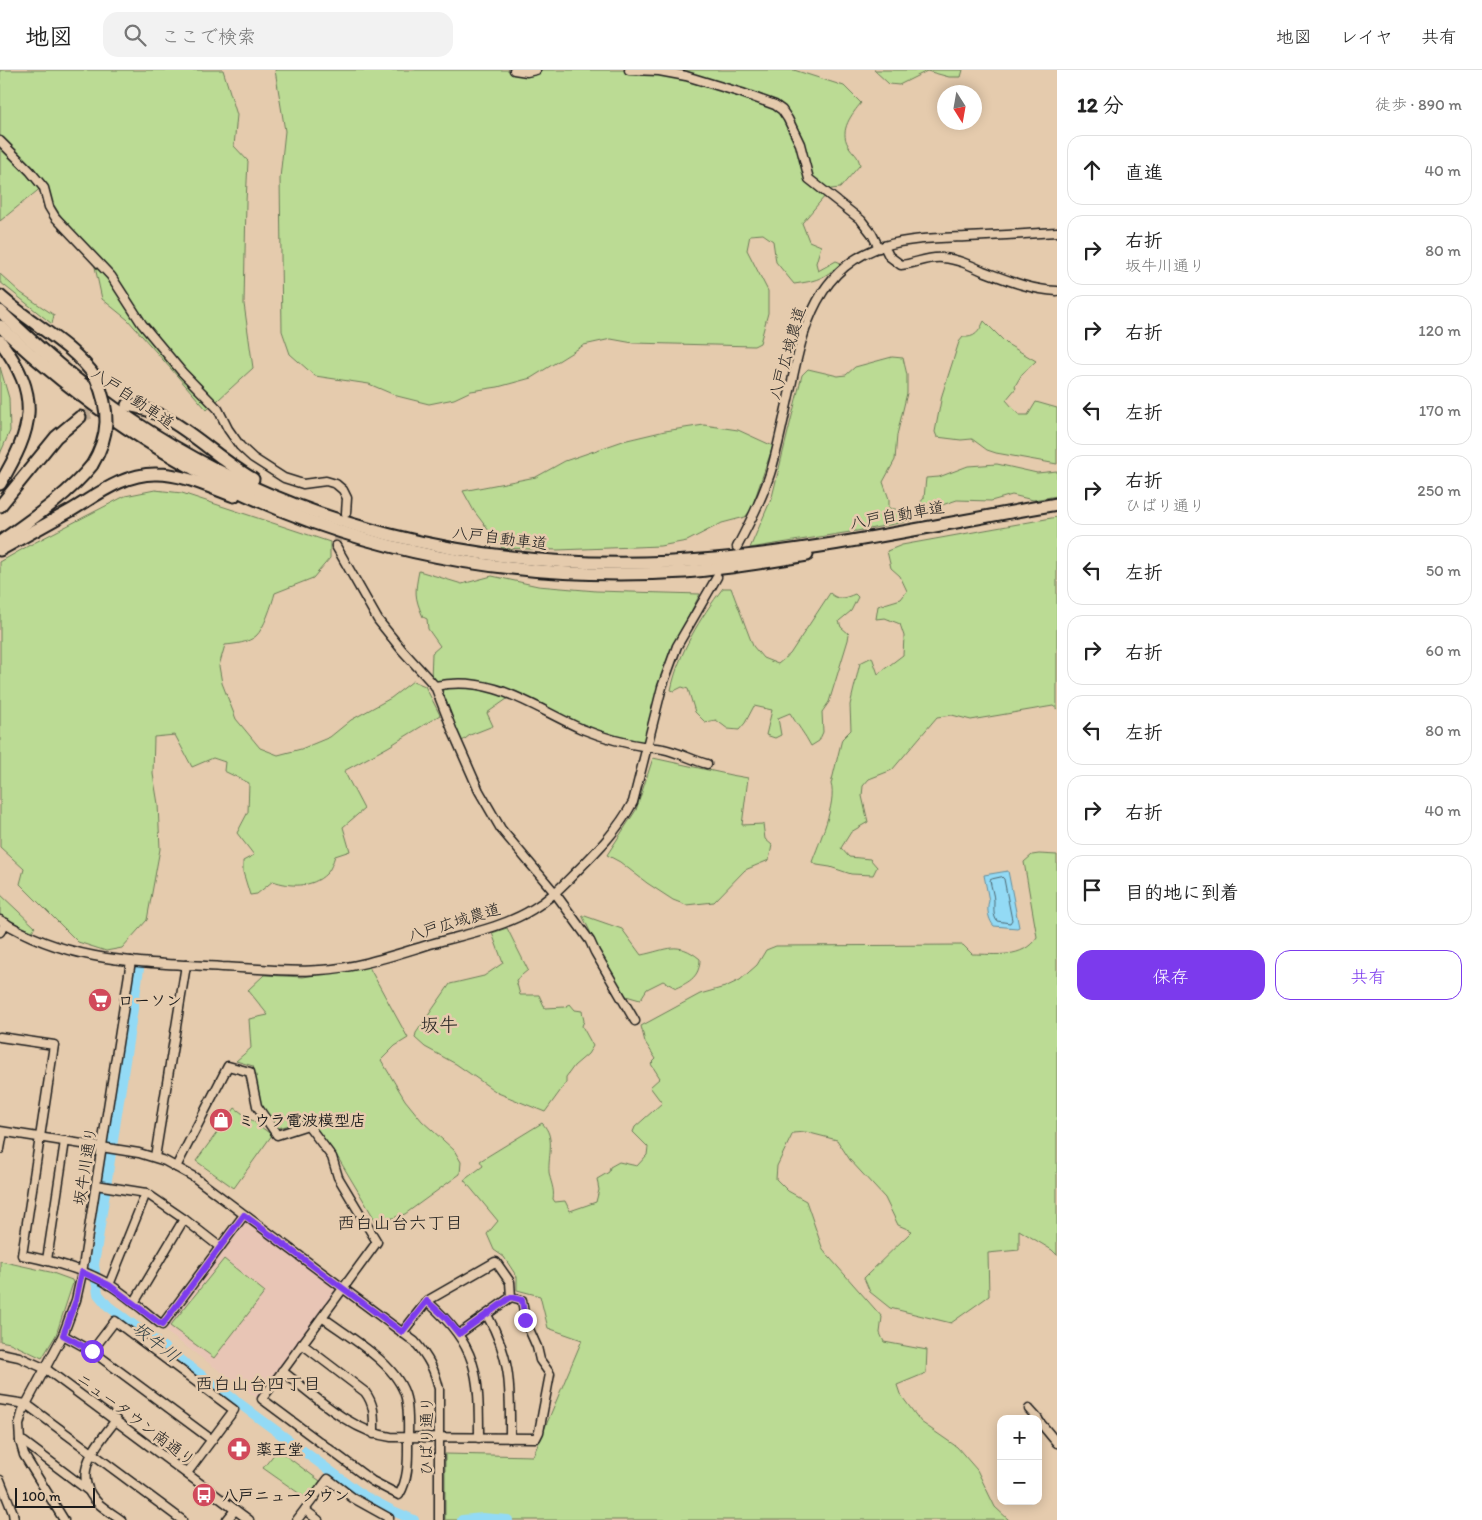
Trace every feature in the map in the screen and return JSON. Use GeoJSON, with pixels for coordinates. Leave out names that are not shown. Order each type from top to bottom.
{"type":"FeatureCollection","features":[{"type":"Feature","properties":{"kind":"highway"},"geometry":{"type":"LineString","coordinates":[[0,296],[83,361],[96,378],[105,404],[106,428],[102,445],[92,465],[84,475],[64,494],[0,542]]}},
{"type":"Feature","properties":{"kind":"highway","name":"八戸自動車道"},"geometry":{"type":"LineString","coordinates":[[0,311],[95,394],[151,432],[235,478],[321,514],[375,531],[453,550],[542,560],[616,563],[692,561],[778,552],[1057,504]]}},
{"type":"Feature","properties":{"kind":"highway","name":"八戸自動車道"},"geometry":{"type":"LineString","coordinates":[[0,326],[62,381],[139,437],[225,485],[320,526],[416,552],[484,565],[575,573],[653,573],[717,568],[781,560],[1057,509]]}},
{"type":"Feature","properties":{"kind":"highway"},"geometry":{"type":"LineString","coordinates":[[0,341],[21,374],[28,397],[29,408],[26,431],[21,445],[0,484]]}},
{"type":"Feature","properties":{"kind":"highway"},"geometry":{"type":"LineString","coordinates":[[128,405],[148,409],[167,418],[243,474],[321,514]]}},
{"type":"Feature","properties":{"kind":"highway"},"geometry":{"type":"LineString","coordinates":[[0,506],[56,438],[80,416]]}},
{"type":"Feature","properties":{"kind":"highway"},"geometry":{"type":"LineString","coordinates":[[0,550],[124,480],[146,474],[179,477],[320,526]]}},
{"type":"Feature","properties":{"kind":"street"},"geometry":{"type":"LineString","coordinates":[[514,70],[527,72],[536,70]]}},
{"type":"Feature","properties":{"kind":"street"},"geometry":{"type":"LineString","coordinates":[[629,70],[659,71],[686,76],[742,93],[775,105],[782,110],[800,144],[809,179],[861,220],[881,247],[901,265],[942,257],[1018,284],[1057,291]]}},
{"type":"Feature","properties":{"kind":"street"},"geometry":{"type":"LineString","coordinates":[[0,142],[30,171],[44,188],[49,207],[55,217],[111,276],[142,324],[182,372],[218,409],[228,429],[240,446],[258,462],[284,478],[303,484],[326,482],[336,484],[344,490],[347,498],[346,513]]}},
{"type":"Feature","properties":{"kind":"street","name":"八戸広域農道"},"geometry":{"type":"LineString","coordinates":[[737,547],[757,507],[773,464],[808,318],[824,290],[838,273],[858,258],[881,247],[918,240],[1057,232]]}},
{"type":"Feature","properties":{"kind":"street"},"geometry":{"type":"LineString","coordinates":[[336,546],[378,620],[435,686],[479,791],[506,834],[555,893],[590,941],[594,952],[635,1021]]}},
{"type":"Feature","properties":{"kind":"street","name":"八戸広域農道"},"geometry":{"type":"LineString","coordinates":[[3,922],[35,939],[91,956],[186,965],[320,970],[359,964],[499,925],[533,909],[555,893],[600,848],[626,816],[633,802],[662,688],[677,646],[718,577]]}},
{"type":"Feature","properties":{"kind":"street"},"geometry":{"type":"LineString","coordinates":[[435,686],[464,683],[498,688],[582,729],[648,747],[663,749],[707,764]]}},
{"type":"Feature","properties":{"kind":"street"},"geometry":{"type":"LineString","coordinates":[[0,932],[3,922]]}},
{"type":"Feature","properties":{"kind":"street","name":"坂牛川通り"},"geometry":{"type":"LineString","coordinates":[[20,1441],[20,1417],[63,1335],[76,1300],[98,1185],[131,961]]}},
{"type":"Feature","properties":{"kind":"street"},"geometry":{"type":"LineString","coordinates":[[155,1158],[186,965]]}},
{"type":"Feature","properties":{"kind":"street"},"geometry":{"type":"LineString","coordinates":[[0,1036],[54,1046],[22,1255],[47,1260],[82,1272],[109,1285],[162,1325],[244,1215]]}},
{"type":"Feature","properties":{"kind":"street"},"geometry":{"type":"LineString","coordinates":[[176,1166],[228,1066],[250,1072],[257,1106],[277,1135],[308,1125],[332,1157],[338,1177],[377,1242],[282,1371],[262,1399],[372,1480],[398,1496],[407,1476],[408,1409],[406,1396],[396,1376],[386,1365],[322,1317]]}},
{"type":"Feature","properties":{"kind":"street"},"geometry":{"type":"LineString","coordinates":[[0,1149],[1,1132]]}},
{"type":"Feature","properties":{"kind":"street","name":"ひばり通り"},"geometry":{"type":"LineString","coordinates":[[1,1132],[118,1149],[155,1158],[176,1166],[194,1177],[402,1332],[429,1359],[437,1377],[440,1398],[439,1519]]}},
{"type":"Feature","properties":{"kind":"street"},"geometry":{"type":"LineString","coordinates":[[47,1260],[65,1141]]}},
{"type":"Feature","properties":{"kind":"street"},"geometry":{"type":"LineString","coordinates":[[98,1185],[146,1194],[184,1219],[220,1247]]}},
{"type":"Feature","properties":{"kind":"street"},"geometry":{"type":"LineString","coordinates":[[109,1285],[146,1194]]}},
{"type":"Feature","properties":{"kind":"street"},"geometry":{"type":"LineString","coordinates":[[134,1303],[184,1219]]}},
{"type":"Feature","properties":{"kind":"street"},"geometry":{"type":"LineString","coordinates":[[402,1332],[427,1301],[495,1262],[510,1282],[511,1297]]}},
{"type":"Feature","properties":{"kind":"street"},"geometry":{"type":"LineString","coordinates":[[459,1334],[511,1297]]}},
{"type":"Feature","properties":{"kind":"street"},"geometry":{"type":"LineString","coordinates":[[282,1371],[349,1422],[374,1434],[391,1437],[536,1438],[539,1432],[550,1374],[540,1360],[537,1347],[525,1320],[522,1300],[511,1297]]}},
{"type":"Feature","properties":{"kind":"street"},"geometry":{"type":"LineString","coordinates":[[427,1301],[445,1317],[459,1334],[470,1356],[478,1384],[479,1438]]}},
{"type":"Feature","properties":{"kind":"street"},"geometry":{"type":"LineString","coordinates":[[487,1315],[501,1343],[509,1376],[510,1438]]}},
{"type":"Feature","properties":{"kind":"street"},"geometry":{"type":"LineString","coordinates":[[92,1351],[115,1321],[234,1410],[186,1473]]}},
{"type":"Feature","properties":{"kind":"street"},"geometry":{"type":"LineString","coordinates":[[63,1335],[92,1351],[212,1440]]}},
{"type":"Feature","properties":{"kind":"street"},"geometry":{"type":"LineString","coordinates":[[302,1344],[365,1392],[373,1406],[374,1434]]}},
{"type":"Feature","properties":{"kind":"street","name":"ニュータウン南通り"},"geometry":{"type":"LineString","coordinates":[[0,1353],[19,1357],[46,1369],[249,1520]]}},
{"type":"Feature","properties":{"kind":"street"},"geometry":{"type":"LineString","coordinates":[[0,1400],[26,1404],[182,1520]]}},
{"type":"Feature","properties":{"kind":"street"},"geometry":{"type":"LineString","coordinates":[[1029,1409],[1034,1415]]}},
{"type":"Feature","properties":{"kind":"street"},"geometry":{"type":"LineString","coordinates":[[89,1491],[86,1483],[86,1465],[92,1452],[116,1420]]}},
{"type":"Feature","properties":{"kind":"street"},"geometry":{"type":"LineString","coordinates":[[1042,1424],[1057,1443]]}},
{"type":"Feature","properties":{"kind":"street"},"geometry":{"type":"LineString","coordinates":[[20,1441],[24,1442],[89,1491],[100,1504],[121,1520]]}},
{"type":"Feature","properties":{"kind":"street"},"geometry":{"type":"LineString","coordinates":[[20,1441],[24,1455],[64,1520]]}},
{"type":"Feature","properties":{"kind":"street"},"geometry":{"type":"LineString","coordinates":[[297,1520],[328,1479],[353,1498],[388,1518],[388,1520]]}},
{"type":"Feature","properties":{"kind":"street"},"geometry":{"type":"LineString","coordinates":[[0,1480],[14,1520]]}},
{"type":"Feature","properties":{"kind":"street"},"geometry":{"type":"LineString","coordinates":[[227,1520],[235,1510]]}},
{"type":"Feature","properties":{"kind":"street"},"geometry":{"type":"LineString","coordinates":[[305,1510],[318,1520]]}},
{"type":"Feature","properties":{"kind":"shaded area"},"geometry":{"type":"Polygon","coordinates":[[[242,1222],[245,1222],[336,1289],[337,1292],[257,1398],[162,1329],[242,1222]]]}},
{"type":"Feature","properties":{"kind":"green space"},"geometry":{"type":"Polygon","coordinates":[[[0,70],[223,70],[237,115],[234,146],[248,161],[244,304],[253,368],[207,410],[128,320],[102,299],[92,253],[61,216],[42,187],[0,221],[0,70]]]}},
{"type":"Feature","properties":{"kind":"green space"},"geometry":{"type":"Polygon","coordinates":[[[275,70],[794,70],[844,86],[861,103],[848,122],[845,134],[848,145],[857,156],[860,165],[840,188],[831,189],[802,223],[809,241],[821,246],[816,263],[818,271],[836,261],[841,263],[830,273],[819,278],[794,284],[776,262],[773,241],[763,234],[750,235],[747,250],[768,291],[768,313],[760,343],[754,346],[633,343],[611,339],[584,345],[531,378],[498,387],[471,391],[454,399],[429,404],[397,396],[369,384],[315,376],[290,354],[282,331],[280,178],[285,131],[275,70]]]}},
{"type":"Feature","properties":{"kind":"green space"},"geometry":{"type":"Polygon","coordinates":[[[874,70],[963,70],[961,77],[949,77],[927,71],[899,85],[889,84],[874,70]]]}},
{"type":"Feature","properties":{"kind":"green space"},"geometry":{"type":"Polygon","coordinates":[[[0,274],[21,293],[54,315],[52,324],[0,282],[0,274]]]}},
{"type":"Feature","properties":{"kind":"green space"},"geometry":{"type":"Polygon","coordinates":[[[984,321],[1007,344],[1036,361],[1022,374],[1015,386],[1016,388],[1006,400],[1019,415],[1028,415],[1036,402],[1057,408],[1057,464],[996,453],[987,450],[972,439],[961,440],[937,437],[935,432],[942,395],[959,342],[963,337],[976,334],[984,321]]]}},
{"type":"Feature","properties":{"kind":"green space"},"geometry":{"type":"Polygon","coordinates":[[[892,357],[903,358],[907,375],[907,393],[897,435],[895,460],[883,482],[889,499],[889,508],[910,512],[914,520],[750,548],[772,497],[802,375],[808,369],[838,376],[846,375],[855,367],[892,357]]]}},
{"type":"Feature","properties":{"kind":"green space"},"geometry":{"type":"Polygon","coordinates":[[[0,367],[9,398],[10,431],[0,454],[0,367]]]}},
{"type":"Feature","properties":{"kind":"green space"},"geometry":{"type":"Polygon","coordinates":[[[704,425],[738,430],[773,446],[751,510],[745,517],[722,523],[687,541],[660,546],[558,550],[502,548],[474,511],[463,491],[536,477],[565,461],[623,441],[665,431],[704,425]]]}},
{"type":"Feature","properties":{"kind":"green space"},"geometry":{"type":"Polygon","coordinates":[[[997,464],[1037,473],[1057,471],[1057,496],[1033,500],[1012,495],[991,501],[957,500],[921,510],[920,503],[924,498],[926,478],[939,477],[968,466],[997,464]]]}},
{"type":"Feature","properties":{"kind":"green space"},"geometry":{"type":"Polygon","coordinates":[[[155,490],[182,493],[330,542],[330,558],[313,578],[275,593],[265,622],[256,636],[245,642],[225,645],[219,666],[222,683],[236,719],[260,748],[278,755],[301,749],[330,737],[351,720],[391,698],[413,681],[425,686],[440,715],[344,771],[364,809],[343,827],[350,851],[335,856],[331,868],[326,874],[314,882],[301,885],[273,881],[257,894],[250,895],[243,872],[243,861],[254,855],[237,833],[248,812],[249,783],[224,771],[225,762],[213,758],[192,767],[175,735],[154,737],[153,774],[158,804],[160,849],[147,920],[122,948],[106,951],[78,942],[20,884],[24,869],[0,847],[0,562],[125,496],[155,490]]]}},
{"type":"Feature","properties":{"kind":"green space"},"geometry":{"type":"Polygon","coordinates":[[[1057,517],[1057,709],[1053,706],[971,720],[952,715],[937,717],[892,770],[869,779],[863,786],[862,796],[868,822],[851,832],[841,848],[849,857],[870,859],[877,867],[873,875],[851,874],[812,862],[823,834],[832,801],[831,784],[842,739],[851,730],[850,705],[860,663],[872,657],[878,674],[903,655],[904,636],[900,624],[885,618],[876,619],[878,606],[901,599],[907,591],[900,576],[891,568],[887,551],[902,545],[1057,517]]]}},
{"type":"Feature","properties":{"kind":"green space"},"geometry":{"type":"Polygon","coordinates":[[[419,571],[462,584],[492,576],[538,586],[596,591],[700,594],[675,643],[659,686],[646,746],[639,746],[585,727],[517,692],[487,713],[493,726],[470,735],[461,742],[431,679],[432,653],[440,646],[428,629],[427,619],[423,617],[418,604],[416,589],[419,571]]]}},
{"type":"Feature","properties":{"kind":"green space"},"geometry":{"type":"Polygon","coordinates":[[[723,588],[731,588],[753,646],[763,658],[778,664],[790,654],[830,593],[839,598],[855,594],[858,597],[851,611],[839,621],[841,627],[849,634],[848,640],[829,702],[822,712],[823,732],[819,741],[811,746],[790,713],[778,718],[781,735],[775,738],[766,735],[772,710],[754,706],[739,730],[728,729],[716,720],[705,722],[695,712],[688,689],[682,687],[674,691],[671,690],[679,662],[691,636],[723,588]]]}},
{"type":"Feature","properties":{"kind":"green space"},"geometry":{"type":"Polygon","coordinates":[[[653,758],[748,778],[742,825],[763,824],[765,839],[772,845],[769,860],[745,870],[714,902],[686,905],[673,900],[620,862],[607,855],[636,810],[653,758]]]}},
{"type":"Feature","properties":{"kind":"green space"},"geometry":{"type":"Polygon","coordinates":[[[1032,855],[1057,855],[1057,1255],[1019,1230],[1019,1250],[988,1253],[989,1296],[951,1323],[890,1308],[870,1292],[864,1278],[912,1231],[898,1225],[885,1198],[850,1160],[837,1140],[806,1132],[793,1133],[777,1166],[776,1179],[788,1191],[806,1201],[823,1250],[882,1317],[880,1333],[884,1342],[927,1350],[926,1373],[897,1385],[900,1394],[921,1422],[957,1447],[977,1470],[995,1507],[1009,1520],[445,1520],[445,1454],[533,1456],[582,1340],[548,1328],[540,1296],[517,1290],[517,1277],[504,1257],[494,1250],[487,1234],[498,1221],[464,1180],[483,1166],[480,1161],[542,1123],[549,1134],[550,1140],[549,1172],[555,1202],[565,1201],[570,1211],[596,1202],[599,1190],[597,1179],[609,1172],[610,1167],[619,1162],[637,1166],[647,1155],[648,1147],[633,1132],[635,1127],[662,1103],[650,1087],[660,1078],[651,1064],[656,1059],[645,1042],[641,1026],[700,994],[725,987],[740,980],[757,965],[766,950],[776,946],[963,945],[972,954],[1008,954],[1024,949],[1037,937],[1024,862],[1032,855]]]}},
{"type":"Feature","properties":{"kind":"green space"},"geometry":{"type":"Polygon","coordinates":[[[0,894],[35,927],[32,931],[9,921],[0,921],[0,894]]]}},
{"type":"Feature","properties":{"kind":"green space"},"geometry":{"type":"Polygon","coordinates":[[[582,915],[622,929],[641,955],[672,948],[692,953],[700,959],[698,970],[690,981],[676,988],[663,981],[647,989],[640,1000],[626,996],[602,956],[582,915]]]}},
{"type":"Feature","properties":{"kind":"green space"},"geometry":{"type":"Polygon","coordinates":[[[507,928],[528,970],[516,980],[520,995],[539,995],[545,1008],[565,1007],[570,1004],[575,1010],[582,1011],[584,1021],[582,1026],[593,1046],[566,1077],[566,1083],[545,1112],[498,1093],[456,1064],[425,1047],[415,1038],[416,1033],[450,984],[484,976],[503,963],[492,933],[507,928]]]}},
{"type":"Feature","properties":{"kind":"green space"},"geometry":{"type":"Polygon","coordinates":[[[369,967],[408,1038],[395,1046],[381,1060],[405,1100],[422,1121],[454,1150],[461,1162],[460,1174],[405,1214],[377,1223],[337,1156],[310,1120],[278,1128],[260,1105],[253,1066],[236,1061],[251,1048],[249,1019],[268,1015],[248,990],[264,975],[303,977],[369,967]]]}},
{"type":"Feature","properties":{"kind":"green space"},"geometry":{"type":"Polygon","coordinates":[[[235,1108],[272,1135],[234,1188],[196,1161],[235,1108]]]}},
{"type":"Feature","properties":{"kind":"green space"},"geometry":{"type":"Polygon","coordinates":[[[224,1259],[265,1292],[214,1358],[170,1326],[224,1259]]]}},
{"type":"Feature","properties":{"kind":"green space"},"geometry":{"type":"Polygon","coordinates":[[[0,1261],[50,1272],[72,1280],[73,1283],[56,1335],[42,1358],[10,1343],[0,1341],[0,1261]]]}},
{"type":"Feature","properties":{"kind":"green space"},"geometry":{"type":"Polygon","coordinates":[[[276,1452],[282,1453],[320,1481],[307,1499],[263,1468],[276,1452]]]}},
{"type":"Feature","properties":{"kind":"water"},"geometry":{"type":"Polygon","coordinates":[[[1008,871],[1019,927],[1017,928],[994,926],[988,915],[989,901],[984,875],[1008,871]]]}},
{"type":"Feature","properties":{"kind":"waterway","name":"坂牛川"},"geometry":{"type":"LineString","coordinates":[[139,969],[94,1265],[98,1294],[108,1306],[364,1496],[414,1520]]}},
{"type":"Feature","properties":{"kind":"waterway","name":"坂牛川"},"geometry":{"type":"LineString","coordinates":[[462,1520],[483,1518],[508,1520]]}},
{"type":"Feature","properties":{"kind":"tunnel"},"geometry":{"type":"LineString","coordinates":[[80,417],[109,407]]}},
{"type":"Feature","properties":{"kind":"tunnel"},"geometry":{"type":"LineString","coordinates":[[336,546],[342,527]]}},
{"type":"Feature","properties":{"kind":"place","name":"ローソン"},"geometry":{"type":"Point","coordinates":[100,1000]}},
{"type":"Feature","properties":{"kind":"place","name":"ミウラ電波模型店"},"geometry":{"type":"Point","coordinates":[221,1120]}},
{"type":"Feature","properties":{"kind":"place","name":"薬王堂"},"geometry":{"type":"Point","coordinates":[239,1449]}},
{"type":"Feature","properties":{"kind":"place","name":"八戸ニュータウン"},"geometry":{"type":"Point","coordinates":[204,1495]}},
{"type":"Feature","properties":{"kind":"district","name":"坂牛"},"geometry":{"type":"Point","coordinates":[439,1024]}},
{"type":"Feature","properties":{"kind":"district","name":"西白山台六丁目"},"geometry":{"type":"Point","coordinates":[400,1223]}},
{"type":"Feature","properties":{"kind":"district","name":"西白山台四丁目"},"geometry":{"type":"Point","coordinates":[258,1384]}},
{"type":"Feature","properties":{"kind":"route"},"geometry":{"type":"LineString","coordinates":[[92,1351],[63,1335],[76,1300],[82,1272],[109,1285],[162,1325],[244,1215],[402,1332],[427,1301],[445,1317],[459,1334],[511,1297],[522,1300],[525,1320]]}}]}
